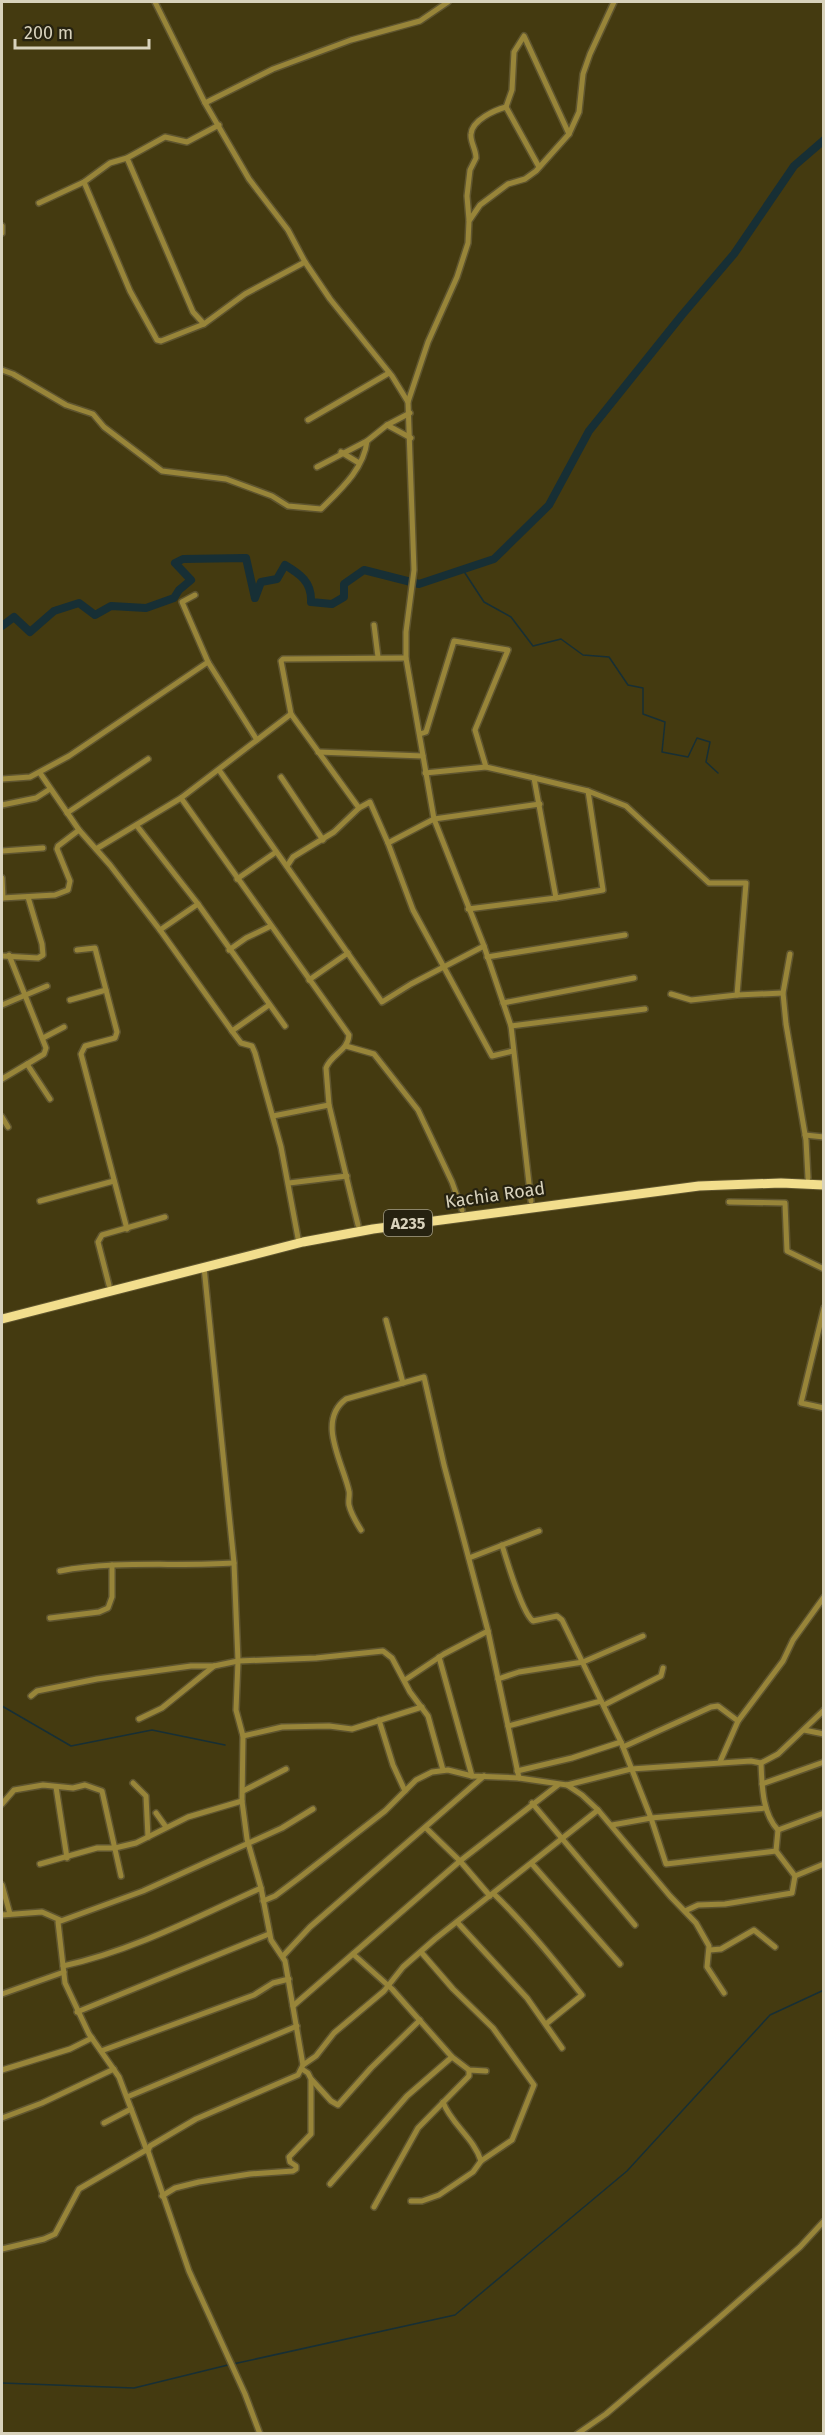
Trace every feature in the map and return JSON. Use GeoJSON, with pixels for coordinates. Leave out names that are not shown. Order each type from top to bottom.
{"type":"FeatureCollection","features":[{"type":"Feature","properties":{"kind":"highway","name":"Kachia Road"},"geometry":{"type":"LineString","coordinates":[[2,1319],[204,1266],[359,1231],[564,1199],[714,1179],[824,1179]]}},
{"type":"Feature","properties":{"kind":"highway","name":"Kachia Road"},"geometry":{"type":"LineString","coordinates":[[2,1312],[358,1225],[531,1201],[720,1184],[781,1182],[824,1185]]}},
{"type":"Feature","properties":{"kind":"street"},"geometry":{"type":"LineString","coordinates":[[155,2],[205,103],[249,179],[288,230],[305,262],[347,321],[389,373],[408,402],[414,582],[406,632],[406,658],[434,819],[484,946],[511,1026],[531,1201]]}},
{"type":"Feature","properties":{"kind":"street"},"geometry":{"type":"LineString","coordinates":[[205,103],[273,69],[367,35],[420,21],[448,2]]}},
{"type":"Feature","properties":{"kind":"street"},"geometry":{"type":"LineString","coordinates":[[469,221],[480,205],[508,184],[525,179],[539,167],[569,134],[579,112],[583,74],[614,2]]}},
{"type":"Feature","properties":{"kind":"street"},"geometry":{"type":"LineString","coordinates":[[408,402],[428,342],[457,277],[468,243],[467,196],[470,170],[476,158],[472,129],[488,114],[506,107],[512,95],[514,52],[524,36],[569,134]]}},
{"type":"Feature","properties":{"kind":"street"},"geometry":{"type":"LineString","coordinates":[[506,107],[539,167]]}},
{"type":"Feature","properties":{"kind":"street"},"geometry":{"type":"LineString","coordinates":[[39,203],[84,182],[110,163],[127,158],[165,137],[187,142],[219,125]]}},
{"type":"Feature","properties":{"kind":"street"},"geometry":{"type":"LineString","coordinates":[[127,158],[193,312],[204,324]]}},
{"type":"Feature","properties":{"kind":"street"},"geometry":{"type":"LineString","coordinates":[[84,182],[130,291],[153,336],[161,341],[204,324],[245,294],[305,262]]}},
{"type":"Feature","properties":{"kind":"street"},"geometry":{"type":"LineString","coordinates":[[2,226],[2,233]]}},
{"type":"Feature","properties":{"kind":"street"},"geometry":{"type":"LineString","coordinates":[[2,370],[66,405],[93,414],[104,427],[162,471],[226,479],[272,496],[288,506],[321,509],[351,478],[366,450],[367,441]]}},
{"type":"Feature","properties":{"kind":"street"},"geometry":{"type":"LineString","coordinates":[[308,420],[389,373]]}},
{"type":"Feature","properties":{"kind":"street"},"geometry":{"type":"LineString","coordinates":[[317,467],[341,452],[367,441],[387,425],[410,413]]}},
{"type":"Feature","properties":{"kind":"street"},"geometry":{"type":"LineString","coordinates":[[387,425],[411,438]]}},
{"type":"Feature","properties":{"kind":"street"},"geometry":{"type":"LineString","coordinates":[[341,452],[359,463]]}},
{"type":"Feature","properties":{"kind":"street"},"geometry":{"type":"LineString","coordinates":[[195,596],[182,602],[208,662],[256,740]]}},
{"type":"Feature","properties":{"kind":"street"},"geometry":{"type":"LineString","coordinates":[[374,625],[378,657]]}},
{"type":"Feature","properties":{"kind":"street"},"geometry":{"type":"LineString","coordinates":[[420,734],[426,732],[454,641],[508,650],[475,730],[486,767]]}},
{"type":"Feature","properties":{"kind":"street"},"geometry":{"type":"LineString","coordinates":[[359,808],[291,714],[281,661],[283,659],[406,658]]}},
{"type":"Feature","properties":{"kind":"street"},"geometry":{"type":"LineString","coordinates":[[2,779],[30,777],[78,751],[208,662]]}},
{"type":"Feature","properties":{"kind":"street"},"geometry":{"type":"LineString","coordinates":[[96,849],[181,798],[291,714]]}},
{"type":"Feature","properties":{"kind":"street"},"geometry":{"type":"LineString","coordinates":[[318,752],[423,756]]}},
{"type":"Feature","properties":{"kind":"street"},"geometry":{"type":"LineString","coordinates":[[67,813],[148,759]]}},
{"type":"Feature","properties":{"kind":"street"},"geometry":{"type":"LineString","coordinates":[[425,773],[486,767],[588,791],[626,806],[709,883],[746,883],[737,995]]}},
{"type":"Feature","properties":{"kind":"street"},"geometry":{"type":"LineString","coordinates":[[219,770],[382,1002],[484,946]]}},
{"type":"Feature","properties":{"kind":"street"},"geometry":{"type":"LineString","coordinates":[[39,773],[79,831],[160,930],[241,1043],[254,1048],[289,1183],[298,1238]]}},
{"type":"Feature","properties":{"kind":"street"},"geometry":{"type":"LineString","coordinates":[[281,777],[323,840]]}},
{"type":"Feature","properties":{"kind":"street"},"geometry":{"type":"LineString","coordinates":[[534,778],[556,898]]}},
{"type":"Feature","properties":{"kind":"street"},"geometry":{"type":"LineString","coordinates":[[2,805],[36,798],[50,789]]}},
{"type":"Feature","properties":{"kind":"street"},"geometry":{"type":"LineString","coordinates":[[468,909],[603,890],[588,791]]}},
{"type":"Feature","properties":{"kind":"street"},"geometry":{"type":"LineString","coordinates":[[181,798],[349,1035],[346,1046],[327,1065],[329,1105],[358,1225]]}},
{"type":"Feature","properties":{"kind":"street"},"geometry":{"type":"LineString","coordinates":[[287,866],[293,857],[323,840],[359,808],[370,802],[413,910],[492,1056],[513,1051]]}},
{"type":"Feature","properties":{"kind":"street"},"geometry":{"type":"LineString","coordinates":[[388,843],[434,819],[540,804]]}},
{"type":"Feature","properties":{"kind":"street"},"geometry":{"type":"LineString","coordinates":[[137,826],[198,904],[285,1026]]}},
{"type":"Feature","properties":{"kind":"street"},"geometry":{"type":"LineString","coordinates":[[2,878],[2,898],[55,895],[68,890],[70,881],[57,849],[79,831]]}},
{"type":"Feature","properties":{"kind":"street"},"geometry":{"type":"LineString","coordinates":[[2,851],[44,848]]}},
{"type":"Feature","properties":{"kind":"street"},"geometry":{"type":"LineString","coordinates":[[237,879],[278,854],[293,857]]}},
{"type":"Feature","properties":{"kind":"street"},"geometry":{"type":"LineString","coordinates":[[2,956],[38,958],[42,955],[42,944],[28,897]]}},
{"type":"Feature","properties":{"kind":"street"},"geometry":{"type":"LineString","coordinates":[[160,930],[198,904]]}},
{"type":"Feature","properties":{"kind":"street"},"geometry":{"type":"LineString","coordinates":[[229,950],[246,938],[271,926]]}},
{"type":"Feature","properties":{"kind":"street"},"geometry":{"type":"LineString","coordinates":[[488,957],[625,935]]}},
{"type":"Feature","properties":{"kind":"street"},"geometry":{"type":"LineString","coordinates":[[77,950],[95,948],[118,1035],[85,1046],[81,1049],[81,1054],[127,1229]]}},
{"type":"Feature","properties":{"kind":"street"},"geometry":{"type":"LineString","coordinates":[[309,980],[348,953]]}},
{"type":"Feature","properties":{"kind":"street"},"geometry":{"type":"LineString","coordinates":[[790,954],[783,993],[789,1047],[805,1135],[808,1178]]}},
{"type":"Feature","properties":{"kind":"street"},"geometry":{"type":"LineString","coordinates":[[2,1079],[45,1051],[43,1038],[9,955]]}},
{"type":"Feature","properties":{"kind":"street"},"geometry":{"type":"LineString","coordinates":[[503,1003],[634,978]]}},
{"type":"Feature","properties":{"kind":"street"},"geometry":{"type":"LineString","coordinates":[[2,1005],[47,986]]}},
{"type":"Feature","properties":{"kind":"street"},"geometry":{"type":"LineString","coordinates":[[70,1000],[106,990]]}},
{"type":"Feature","properties":{"kind":"street"},"geometry":{"type":"LineString","coordinates":[[672,994],[691,1000],[783,993]]}},
{"type":"Feature","properties":{"kind":"street"},"geometry":{"type":"LineString","coordinates":[[232,1031],[269,1005]]}},
{"type":"Feature","properties":{"kind":"street"},"geometry":{"type":"LineString","coordinates":[[511,1026],[645,1009]]}},
{"type":"Feature","properties":{"kind":"street"},"geometry":{"type":"LineString","coordinates":[[43,1038],[64,1027]]}},
{"type":"Feature","properties":{"kind":"street"},"geometry":{"type":"LineString","coordinates":[[789,1047],[797,1045]]}},
{"type":"Feature","properties":{"kind":"street"},"geometry":{"type":"LineString","coordinates":[[346,1046],[368,1052],[380,1059],[423,1117],[462,1210]]}},
{"type":"Feature","properties":{"kind":"street"},"geometry":{"type":"LineString","coordinates":[[27,1064],[50,1099]]}},
{"type":"Feature","properties":{"kind":"street"},"geometry":{"type":"LineString","coordinates":[[273,1116],[329,1105]]}},
{"type":"Feature","properties":{"kind":"street"},"geometry":{"type":"LineString","coordinates":[[2,1116],[8,1127]]}},
{"type":"Feature","properties":{"kind":"street"},"geometry":{"type":"LineString","coordinates":[[805,1135],[824,1137]]}},
{"type":"Feature","properties":{"kind":"street"},"geometry":{"type":"LineString","coordinates":[[289,1183],[347,1176]]}},
{"type":"Feature","properties":{"kind":"street"},"geometry":{"type":"LineString","coordinates":[[40,1201],[114,1181]]}},
{"type":"Feature","properties":{"kind":"street"},"geometry":{"type":"LineString","coordinates":[[729,1202],[785,1203],[787,1251],[824,1269]]}},
{"type":"Feature","properties":{"kind":"street"},"geometry":{"type":"LineString","coordinates":[[109,1285],[98,1242],[102,1235],[165,1217]]}},
{"type":"Feature","properties":{"kind":"street"},"geometry":{"type":"LineString","coordinates":[[204,1266],[234,1563],[238,1661],[236,1710],[243,1736],[243,1801],[248,1843],[261,1888],[269,1934],[273,1945],[283,1956],[289,1979],[303,2067],[331,2101],[338,2105],[371,2068],[420,2020]]}},
{"type":"Feature","properties":{"kind":"street"},"geometry":{"type":"LineString","coordinates":[[824,1308],[801,1403],[824,1408]]}},
{"type":"Feature","properties":{"kind":"street"},"geometry":{"type":"LineString","coordinates":[[386,1320],[403,1383]]}},
{"type":"Feature","properties":{"kind":"street"},"geometry":{"type":"LineString","coordinates":[[361,1530],[353,1517],[349,1493],[332,1440],[334,1414],[338,1405],[346,1400],[424,1377],[444,1465],[488,1631],[519,1778]]}},
{"type":"Feature","properties":{"kind":"street"},"geometry":{"type":"LineString","coordinates":[[469,1558],[539,1531]]}},
{"type":"Feature","properties":{"kind":"street"},"geometry":{"type":"LineString","coordinates":[[502,1545],[515,1588],[522,1598],[528,1617],[533,1621],[557,1616],[562,1620],[622,1745],[651,1818],[666,1864],[776,1851]]}},
{"type":"Feature","properties":{"kind":"street"},"geometry":{"type":"LineString","coordinates":[[60,1571],[112,1565],[234,1563]]}},
{"type":"Feature","properties":{"kind":"street"},"geometry":{"type":"LineString","coordinates":[[50,1618],[99,1612],[108,1608],[112,1597],[112,1565]]}},
{"type":"Feature","properties":{"kind":"street"},"geometry":{"type":"LineString","coordinates":[[720,1762],[738,1721],[783,1662],[793,1640],[824,1597]]}},
{"type":"Feature","properties":{"kind":"street"},"geometry":{"type":"LineString","coordinates":[[405,1680],[439,1657],[488,1631]]}},
{"type":"Feature","properties":{"kind":"street"},"geometry":{"type":"LineString","coordinates":[[498,1679],[519,1672],[583,1662],[643,1636]]}},
{"type":"Feature","properties":{"kind":"street"},"geometry":{"type":"LineString","coordinates":[[31,1696],[37,1691],[97,1679],[191,1666],[383,1651],[392,1658],[428,1716],[443,1770]]}},
{"type":"Feature","properties":{"kind":"street"},"geometry":{"type":"LineString","coordinates":[[439,1657],[472,1776]]}},
{"type":"Feature","properties":{"kind":"street"},"geometry":{"type":"LineString","coordinates":[[139,1719],[162,1708],[214,1665]]}},
{"type":"Feature","properties":{"kind":"street"},"geometry":{"type":"LineString","coordinates":[[508,1726],[602,1703],[661,1676],[663,1668]]}},
{"type":"Feature","properties":{"kind":"street"},"geometry":{"type":"LineString","coordinates":[[517,1771],[622,1745],[711,1707],[718,1706],[738,1721]]}},
{"type":"Feature","properties":{"kind":"street"},"geometry":{"type":"LineString","coordinates":[[243,1736],[282,1727],[329,1726],[352,1729],[422,1707]]}},
{"type":"Feature","properties":{"kind":"street"},"geometry":{"type":"LineString","coordinates":[[262,1901],[275,1896],[299,1878],[385,1811],[416,1780],[432,1772],[443,1770],[472,1776],[519,1778],[567,1785],[631,1769],[720,1762],[762,1763],[778,1754],[824,1710]]}},
{"type":"Feature","properties":{"kind":"street"},"geometry":{"type":"LineString","coordinates":[[379,1720],[393,1765],[405,1791]]}},
{"type":"Feature","properties":{"kind":"street"},"geometry":{"type":"LineString","coordinates":[[804,1730],[824,1734]]}},
{"type":"Feature","properties":{"kind":"street"},"geometry":{"type":"LineString","coordinates":[[762,1784],[824,1762]]}},
{"type":"Feature","properties":{"kind":"street"},"geometry":{"type":"LineString","coordinates":[[762,1763],[762,1784],[766,1808],[771,1823],[778,1830]]}},
{"type":"Feature","properties":{"kind":"street"},"geometry":{"type":"LineString","coordinates":[[243,1791],[286,1769]]}},
{"type":"Feature","properties":{"kind":"street"},"geometry":{"type":"LineString","coordinates":[[283,1956],[296,1940],[484,1776]]}},
{"type":"Feature","properties":{"kind":"street"},"geometry":{"type":"LineString","coordinates":[[133,1783],[146,1796],[148,1837]]}},
{"type":"Feature","properties":{"kind":"street"},"geometry":{"type":"LineString","coordinates":[[2,1804],[14,1790],[43,1785],[56,1787],[85,1785],[102,1791],[121,1876]]}},
{"type":"Feature","properties":{"kind":"street"},"geometry":{"type":"LineString","coordinates":[[293,2006],[460,1861],[558,1785]]}},
{"type":"Feature","properties":{"kind":"street"},"geometry":{"type":"LineString","coordinates":[[567,1785],[598,1810],[670,1896],[696,1923],[710,1950],[706,1960],[707,1967],[723,1993]]}},
{"type":"Feature","properties":{"kind":"street"},"geometry":{"type":"LineString","coordinates":[[56,1787],[67,1858]]}},
{"type":"Feature","properties":{"kind":"street"},"geometry":{"type":"LineString","coordinates":[[40,1864],[97,1848],[116,1848],[135,1843],[189,1817],[243,1801]]}},
{"type":"Feature","properties":{"kind":"street"},"geometry":{"type":"LineString","coordinates":[[532,1803],[634,1925]]}},
{"type":"Feature","properties":{"kind":"street"},"geometry":{"type":"LineString","coordinates":[[612,1825],[651,1818],[766,1808]]}},
{"type":"Feature","properties":{"kind":"street"},"geometry":{"type":"LineString","coordinates":[[260,2433],[245,2394],[189,2271],[127,2097],[114,2069],[77,2012],[65,1983],[57,1924],[60,1920],[143,1891],[282,1828],[313,1809]]}},
{"type":"Feature","properties":{"kind":"street"},"geometry":{"type":"LineString","coordinates":[[2,2249],[44,2239],[55,2234],[79,2189],[147,2151],[150,2146],[196,2119],[298,2075],[334,2033],[388,1986],[403,1967],[598,1810]]}},
{"type":"Feature","properties":{"kind":"street"},"geometry":{"type":"LineString","coordinates":[[156,1813],[166,1827]]}},
{"type":"Feature","properties":{"kind":"street"},"geometry":{"type":"LineString","coordinates":[[778,1830],[824,1813]]}},
{"type":"Feature","properties":{"kind":"street"},"geometry":{"type":"LineString","coordinates":[[426,1828],[546,1950],[568,1981],[582,1995],[546,2024]]}},
{"type":"Feature","properties":{"kind":"street"},"geometry":{"type":"LineString","coordinates":[[685,1911],[698,1905],[725,1904],[792,1893],[795,1876],[776,1851],[778,1830]]}},
{"type":"Feature","properties":{"kind":"street"},"geometry":{"type":"LineString","coordinates":[[532,1864],[620,1964]]}},
{"type":"Feature","properties":{"kind":"street"},"geometry":{"type":"LineString","coordinates":[[795,1876],[824,1864]]}},
{"type":"Feature","properties":{"kind":"street"},"geometry":{"type":"LineString","coordinates":[[2,1885],[10,1914]]}},
{"type":"Feature","properties":{"kind":"street"},"geometry":{"type":"LineString","coordinates":[[2,1994],[168,1931],[261,1888]]}},
{"type":"Feature","properties":{"kind":"street"},"geometry":{"type":"LineString","coordinates":[[2,1915],[42,1912],[60,1920]]}},
{"type":"Feature","properties":{"kind":"street"},"geometry":{"type":"LineString","coordinates":[[458,1922],[527,1998],[562,2048]]}},
{"type":"Feature","properties":{"kind":"street"},"geometry":{"type":"LineString","coordinates":[[710,1950],[721,1949],[754,1930],[775,1947]]}},
{"type":"Feature","properties":{"kind":"street"},"geometry":{"type":"LineString","coordinates":[[77,2012],[269,1934]]}},
{"type":"Feature","properties":{"kind":"street"},"geometry":{"type":"LineString","coordinates":[[411,2201],[422,2201],[439,2195],[473,2172],[481,2162],[512,2140],[534,2085],[518,2066],[493,2028],[453,1989],[421,1952]]}},
{"type":"Feature","properties":{"kind":"street"},"geometry":{"type":"LineString","coordinates":[[353,1954],[388,1986],[452,2057],[469,2070],[486,2071]]}},
{"type":"Feature","properties":{"kind":"street"},"geometry":{"type":"LineString","coordinates":[[101,2051],[254,1995],[273,1983],[289,1979]]}},
{"type":"Feature","properties":{"kind":"street"},"geometry":{"type":"LineString","coordinates":[[127,2097],[297,2026]]}},
{"type":"Feature","properties":{"kind":"street"},"geometry":{"type":"LineString","coordinates":[[2,2070],[70,2049],[92,2038]]}},
{"type":"Feature","properties":{"kind":"street"},"geometry":{"type":"LineString","coordinates":[[330,2184],[407,2096],[452,2057]]}},
{"type":"Feature","properties":{"kind":"street"},"geometry":{"type":"LineString","coordinates":[[2,2118],[42,2103],[114,2069]]}},
{"type":"Feature","properties":{"kind":"street"},"geometry":{"type":"LineString","coordinates":[[374,2207],[418,2127],[469,2076],[469,2070]]}},
{"type":"Feature","properties":{"kind":"street"},"geometry":{"type":"LineString","coordinates":[[162,2196],[185,2185],[250,2174],[293,2171],[296,2166],[290,2162],[289,2157],[309,2138],[313,2130],[311,2079]]}},
{"type":"Feature","properties":{"kind":"street"},"geometry":{"type":"LineString","coordinates":[[443,2102],[481,2162]]}},
{"type":"Feature","properties":{"kind":"street"},"geometry":{"type":"LineString","coordinates":[[104,2123],[131,2109]]}},
{"type":"Feature","properties":{"kind":"street"},"geometry":{"type":"LineString","coordinates":[[577,2433],[606,2414],[719,2318],[800,2247],[824,2221]]}},
{"type":"Feature","properties":{"kind":"waterway"},"geometry":{"type":"LineString","coordinates":[[2,626],[14,617],[30,632],[54,611],[79,603],[95,615],[111,606],[146,608],[174,598],[179,590],[191,580],[175,563],[183,559],[246,558],[255,598],[261,582],[277,579],[285,565],[304,579],[311,595],[311,602],[332,604],[344,597],[344,584],[364,570],[419,584],[494,559],[549,505],[589,431],[734,254],[794,166],[824,140]]}},
{"type":"Feature","properties":{"kind":"waterway"},"geometry":{"type":"LineString","coordinates":[[463,570],[484,602],[511,617],[533,646],[561,639],[583,655],[609,657],[628,685],[643,688],[643,714],[665,722],[662,752],[688,757],[697,738],[710,742],[706,762],[718,773]]}},
{"type":"Feature","properties":{"kind":"waterway"},"geometry":{"type":"LineString","coordinates":[[2,1706],[71,1746],[152,1730],[225,1745]]}},
{"type":"Feature","properties":{"kind":"waterway"},"geometry":{"type":"LineString","coordinates":[[233,2364],[455,2315],[627,2171],[770,2015],[824,1990]]}},
{"type":"Feature","properties":{"kind":"waterway"},"geometry":{"type":"LineString","coordinates":[[2,2383],[134,2388],[228,2365]]}}]}
